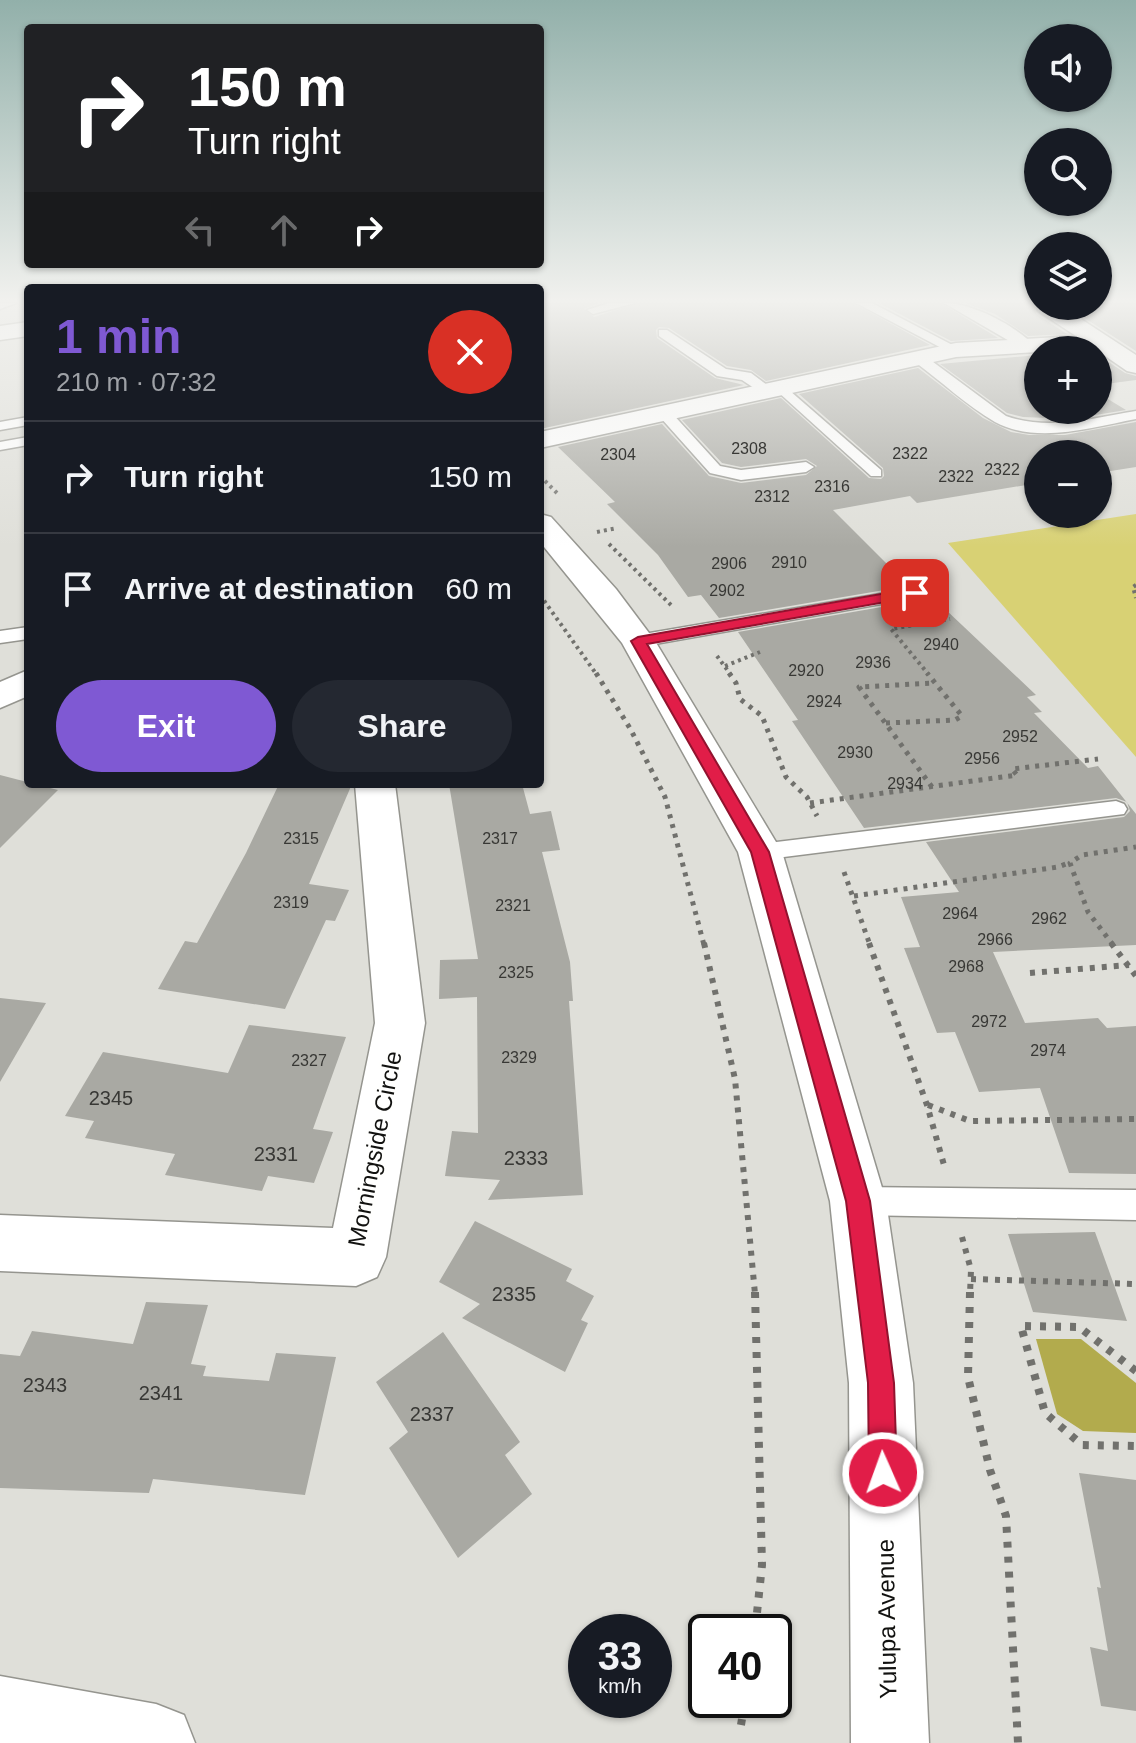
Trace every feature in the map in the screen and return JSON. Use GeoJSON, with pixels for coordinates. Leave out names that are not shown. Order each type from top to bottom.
{"type":"FeatureCollection","features":[{"type":"Feature","properties":{"kind":"street"},"geometry":{"type":"LineString","coordinates":[[544,439],[801,384]]}},
{"type":"Feature","properties":{"kind":"street","name":"Yulupa Avenue"},"geometry":{"type":"LineString","coordinates":[[558,535],[638,641],[760,852],[858,1201],[881,1383],[890,1743]]}},
{"type":"Feature","properties":{"kind":"street"},"geometry":{"type":"LineString","coordinates":[[0,697],[24,683]]}},
{"type":"Feature","properties":{"kind":"street","name":"Morningside Circle"},"geometry":{"type":"LineString","coordinates":[[0,1243],[356,1257],[400,1023],[375,788]]}},
{"type":"Feature","properties":{"kind":"street"},"geometry":{"type":"LineString","coordinates":[[0,1715],[156,1743]]}},
{"type":"Feature","properties":{"kind":"lane"},"geometry":{"type":"LineString","coordinates":[[763,384],[775,390],[876,473]]}},
{"type":"Feature","properties":{"kind":"lane"},"geometry":{"type":"LineString","coordinates":[[954,384],[1001,419],[1015,425],[1050,429],[1136,415]]}},
{"type":"Feature","properties":{"kind":"lane"},"geometry":{"type":"LineString","coordinates":[[665,414],[715,470],[741,475],[806,467]]}},
{"type":"Feature","properties":{"kind":"lane"},"geometry":{"type":"LineString","coordinates":[[0,426],[24,422]]}},
{"type":"Feature","properties":{"kind":"lane"},"geometry":{"type":"LineString","coordinates":[[0,446],[24,442]]}},
{"type":"Feature","properties":{"kind":"lane"},"geometry":{"type":"LineString","coordinates":[[638,641],[915,593]]}},
{"type":"Feature","properties":{"kind":"lane"},"geometry":{"type":"LineString","coordinates":[[0,637],[24,634]]}},
{"type":"Feature","properties":{"kind":"lane"},"geometry":{"type":"LineString","coordinates":[[760,852],[1116,809]]}},
{"type":"Feature","properties":{"kind":"lane"},"geometry":{"type":"LineString","coordinates":[[858,1201],[1136,1205]]}},
{"type":"Feature","properties":{"kind":"path"},"geometry":{"type":"LineString","coordinates":[[558,535],[617,528]]}},
{"type":"Feature","properties":{"kind":"path"},"geometry":{"type":"LineString","coordinates":[[1136,585],[1133,587],[1136,598]]}},
{"type":"Feature","properties":{"kind":"path"},"geometry":{"type":"LineString","coordinates":[[664,596],[674,600]]}},
{"type":"Feature","properties":{"kind":"path"},"geometry":{"type":"LineString","coordinates":[[544,600],[576,642],[631,730],[665,797],[692,893],[735,1079],[754,1264],[762,1565],[757,1614]]}},
{"type":"Feature","properties":{"kind":"path"},"geometry":{"type":"LineString","coordinates":[[886,723],[955,720],[962,716],[891,629],[950,619]]}},
{"type":"Feature","properties":{"kind":"path"},"geometry":{"type":"LineString","coordinates":[[932,787],[859,687],[935,683]]}},
{"type":"Feature","properties":{"kind":"path"},"geometry":{"type":"LineString","coordinates":[[810,803],[1017,775],[1012,769],[1098,759]]}},
{"type":"Feature","properties":{"kind":"path"},"geometry":{"type":"LineString","coordinates":[[854,896],[1058,867],[1082,855],[1136,847]]}},
{"type":"Feature","properties":{"kind":"path"},"geometry":{"type":"LineString","coordinates":[[1071,862],[1088,912],[1136,976]]}},
{"type":"Feature","properties":{"kind":"path"},"geometry":{"type":"LineString","coordinates":[[1030,973],[1130,964]]}},
{"type":"Feature","properties":{"kind":"path"},"geometry":{"type":"LineString","coordinates":[[927,1105],[970,1121],[1136,1119]]}},
{"type":"Feature","properties":{"kind":"path"},"geometry":{"type":"LineString","coordinates":[[971,1279],[1136,1284]]}},
{"type":"Feature","properties":{"kind":"path"},"geometry":{"type":"LineString","coordinates":[[1136,1371],[1079,1327],[1021,1326],[1045,1413],[1082,1445],[1136,1446]]}},
{"type":"Feature","properties":{"kind":"path"},"geometry":{"type":"LineString","coordinates":[[741,1725],[742,1718]]}},
{"type":"Feature","properties":{"kind":"shaded area"},"geometry":{"type":"Polygon","coordinates":[[[1136,514],[1136,757],[948,543],[1045,528],[1112,528],[1112,518],[1136,514]]]}},
{"type":"Feature","properties":{"kind":"shaded area"},"geometry":{"type":"Polygon","coordinates":[[[1036,1339],[1081,1339],[1136,1383],[1136,1433],[1083,1431],[1057,1414],[1036,1339]]]}},
{"type":"Feature","properties":{"kind":"building"},"geometry":{"type":"Polygon","coordinates":[[[544,384],[744,385],[544,428],[544,384]]]}},
{"type":"Feature","properties":{"kind":"building"},"geometry":{"type":"Polygon","coordinates":[[[843,384],[939,384],[983,418],[1011,432],[1029,435],[1065,435],[1136,422],[1136,467],[1112,471],[1112,440],[1024,440],[1024,485],[917,503],[910,496],[833,510],[897,574],[910,572],[923,587],[914,585],[719,618],[701,595],[688,597],[658,555],[607,504],[615,502],[558,447],[662,424],[709,476],[741,483],[806,475],[817,466],[806,459],[741,467],[722,463],[682,420],[781,398],[869,478],[881,479],[884,476],[883,468],[799,394],[843,384]]]}},
{"type":"Feature","properties":{"kind":"building"},"geometry":{"type":"Polygon","coordinates":[[[968,384],[1024,384],[1023,417],[1007,413],[968,384]]]}},
{"type":"Feature","properties":{"kind":"building"},"geometry":{"type":"Polygon","coordinates":[[[1112,402],[1126,410],[1112,412],[1112,402]]]}},
{"type":"Feature","properties":{"kind":"building"},"geometry":{"type":"Polygon","coordinates":[[[926,591],[1036,695],[1027,697],[1042,712],[1034,713],[1088,768],[1098,766],[1126,802],[1116,798],[864,828],[792,721],[798,720],[738,632],[922,600],[926,591]]]}},
{"type":"Feature","properties":{"kind":"building"},"geometry":{"type":"Polygon","coordinates":[[[0,775],[24,781],[24,788],[58,790],[0,848],[0,775]]]}},
{"type":"Feature","properties":{"kind":"building"},"geometry":{"type":"Polygon","coordinates":[[[277,788],[350,788],[309,884],[349,890],[335,921],[326,920],[285,1009],[158,989],[185,941],[197,943],[277,788]]]}},
{"type":"Feature","properties":{"kind":"building"},"geometry":{"type":"Polygon","coordinates":[[[450,788],[523,788],[530,814],[551,811],[560,850],[542,852],[570,962],[573,1001],[569,1001],[583,1195],[488,1200],[500,1180],[445,1176],[452,1131],[478,1133],[477,997],[439,999],[440,960],[478,959],[450,788]]]}},
{"type":"Feature","properties":{"kind":"building"},"geometry":{"type":"Polygon","coordinates":[[[1127,803],[1136,814],[1136,945],[993,952],[1025,1023],[1098,1018],[1107,1028],[1136,1026],[1136,1174],[1069,1173],[1040,1088],[979,1092],[955,1032],[937,1033],[904,948],[920,947],[901,897],[959,892],[926,842],[1124,817],[1130,811],[1127,803]]]}},
{"type":"Feature","properties":{"kind":"building"},"geometry":{"type":"Polygon","coordinates":[[[0,998],[46,1003],[0,1082],[0,998]]]}},
{"type":"Feature","properties":{"kind":"building"},"geometry":{"type":"Polygon","coordinates":[[[249,1025],[346,1037],[313,1129],[333,1132],[314,1183],[268,1176],[262,1191],[165,1175],[175,1154],[85,1138],[94,1121],[65,1116],[103,1052],[228,1073],[249,1025]]]}},
{"type":"Feature","properties":{"kind":"building"},"geometry":{"type":"Polygon","coordinates":[[[475,1221],[572,1269],[566,1281],[594,1296],[581,1320],[588,1323],[565,1372],[462,1318],[480,1304],[439,1282],[475,1221]]]}},
{"type":"Feature","properties":{"kind":"building"},"geometry":{"type":"Polygon","coordinates":[[[1095,1232],[1127,1321],[1033,1312],[1008,1234],[1095,1232]]]}},
{"type":"Feature","properties":{"kind":"building"},"geometry":{"type":"Polygon","coordinates":[[[146,1302],[208,1305],[191,1364],[206,1366],[203,1376],[269,1381],[276,1353],[336,1357],[305,1495],[153,1479],[149,1493],[0,1488],[0,1354],[20,1356],[32,1331],[133,1344],[146,1302]]]}},
{"type":"Feature","properties":{"kind":"building"},"geometry":{"type":"Polygon","coordinates":[[[443,1332],[520,1442],[505,1455],[532,1494],[458,1558],[389,1448],[408,1432],[376,1382],[443,1332]]]}},
{"type":"Feature","properties":{"kind":"building"},"geometry":{"type":"Polygon","coordinates":[[[1079,1473],[1136,1480],[1136,1711],[1101,1706],[1090,1647],[1108,1651],[1097,1587],[1101,1588],[1079,1473]]]}},
{"type":"Feature","properties":{"kind":"route"},"geometry":{"type":"LineString","coordinates":[[883,1473],[881,1383],[858,1201],[760,852],[638,641],[915,593]]}}]}
